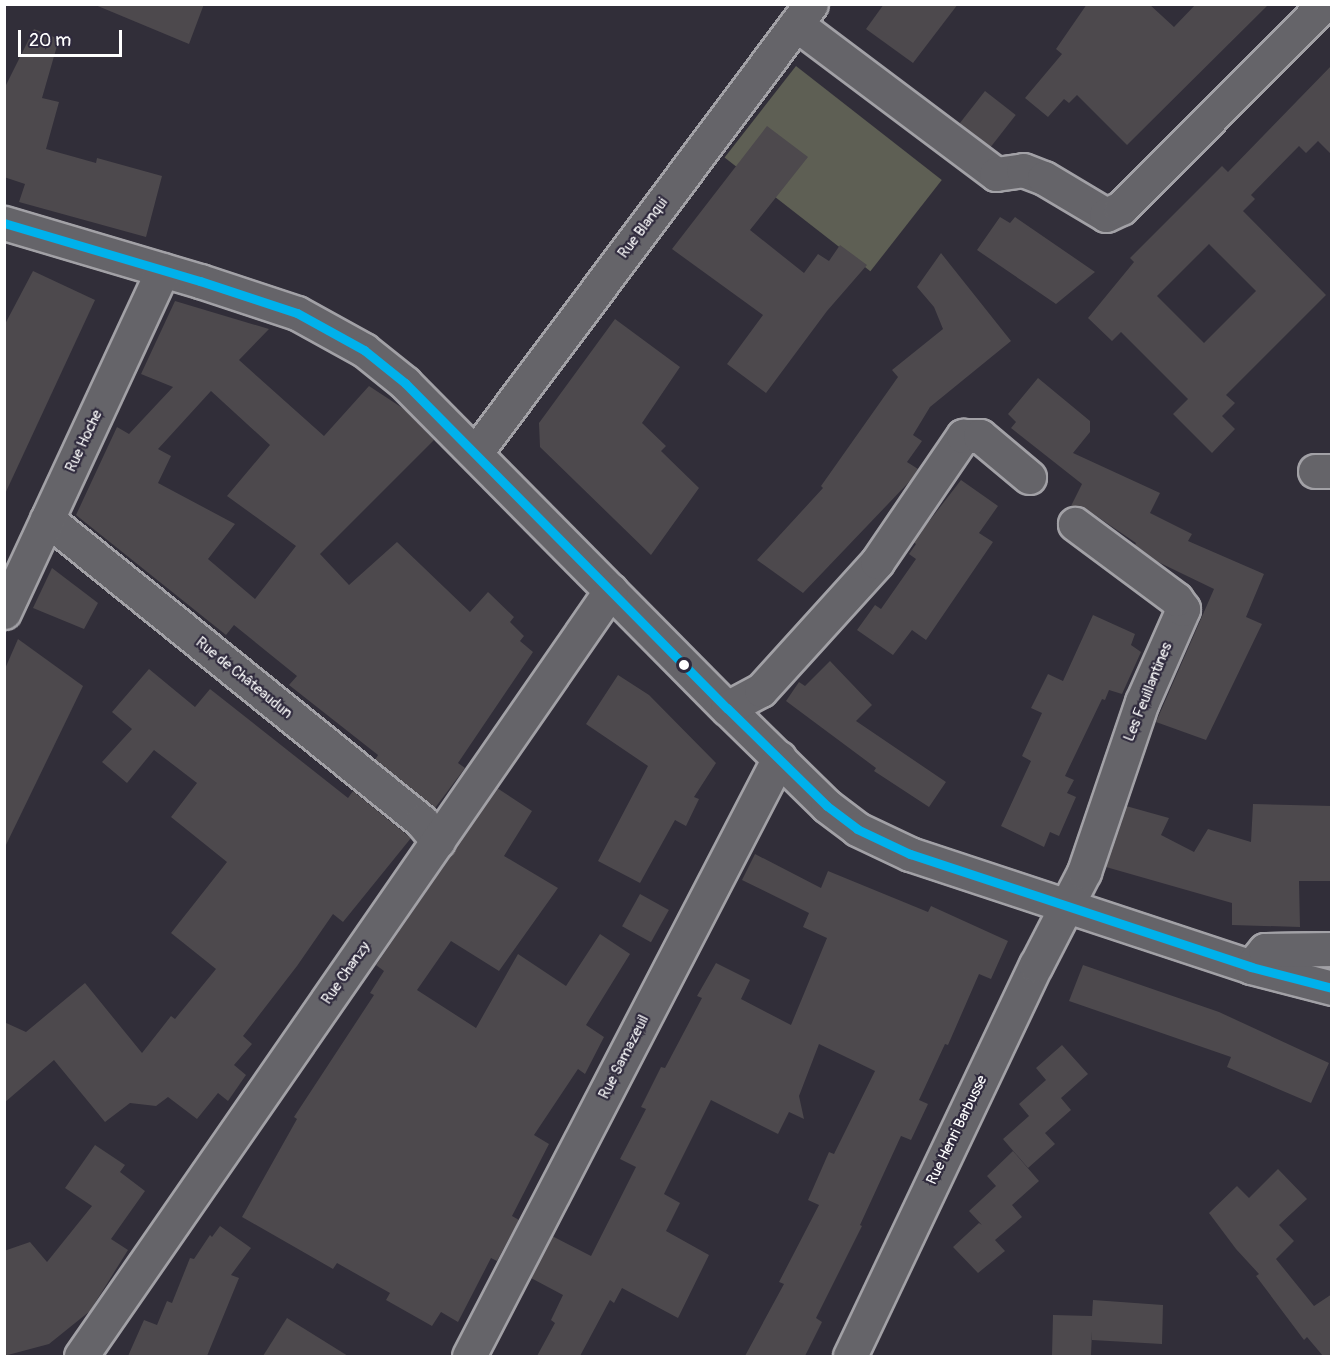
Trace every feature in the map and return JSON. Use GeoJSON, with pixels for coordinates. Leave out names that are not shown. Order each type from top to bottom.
{"type":"FeatureCollection","features":[{"type":"Feature","properties":{"kind":"street"},"geometry":{"type":"LineString","coordinates":[[803,14],[996,174],[1023,170],[1034,174],[1106,215],[1121,208],[1323,4]]}},
{"type":"Feature","properties":{"kind":"street","name":"Rue Blanqui"},"geometry":{"type":"LineString","coordinates":[[476,452],[803,14]]}},
{"type":"Feature","properties":{"kind":"street"},"geometry":{"type":"LineString","coordinates":[[4,223],[297,313],[356,345],[405,383],[476,452],[727,708],[828,806],[857,828],[910,854],[1251,967],[1332,988]]}},
{"type":"Feature","properties":{"kind":"street","name":"Rue Hoche"},"geometry":{"type":"LineString","coordinates":[[4,612],[163,270]]}},
{"type":"Feature","properties":{"kind":"street"},"geometry":{"type":"LineString","coordinates":[[727,708],[760,690],[877,562],[963,436],[980,436],[1029,477]]}},
{"type":"Feature","properties":{"kind":"street","name":"Rue de Châteaudun"},"geometry":{"type":"LineString","coordinates":[[48,519],[422,822],[438,841]]}},
{"type":"Feature","properties":{"kind":"street","name":"Les Feuillantines"},"geometry":{"type":"LineString","coordinates":[[1068,905],[1084,872],[1142,702],[1183,609],[1176,599],[1076,525]]}},
{"type":"Feature","properties":{"kind":"street","name":"Rue Chanzy"},"geometry":{"type":"LineString","coordinates":[[81,1356],[611,590]]}},
{"type":"Feature","properties":{"kind":"street","name":"Rue Samazeuil"},"geometry":{"type":"LineString","coordinates":[[469,1356],[779,758]]}},
{"type":"Feature","properties":{"kind":"street","name":"Rue Henri Barbusse"},"geometry":{"type":"LineString","coordinates":[[850,1356],[1036,965],[1068,905]]}},
{"type":"Feature","properties":{"kind":"street"},"geometry":{"type":"LineString","coordinates":[[1251,967],[1264,950],[1332,949]]}},
{"type":"Feature","properties":{"kind":"shaded area"},"geometry":{"type":"Polygon","coordinates":[[[796,66],[942,180],[870,271],[725,157],[796,66]]]}},
{"type":"Feature","properties":{"kind":"building"},"geometry":{"type":"Polygon","coordinates":[[[93,4],[204,4],[189,44],[93,4]]]}},
{"type":"Feature","properties":{"kind":"building"},"geometry":{"type":"Polygon","coordinates":[[[884,4],[958,4],[913,63],[866,29],[884,4]]]}},
{"type":"Feature","properties":{"kind":"building"},"geometry":{"type":"Polygon","coordinates":[[[1087,4],[1149,4],[1174,27],[1196,4],[1269,4],[1127,145],[1077,95],[1069,103],[1064,99],[1048,117],[1025,98],[1062,54],[1056,49],[1087,4]]]}},
{"type":"Feature","properties":{"kind":"building"},"geometry":{"type":"Polygon","coordinates":[[[34,29],[59,39],[42,98],[59,102],[46,149],[96,163],[97,158],[162,176],[146,237],[19,202],[25,184],[4,177],[4,89],[34,29]]]}},
{"type":"Feature","properties":{"kind":"building"},"geometry":{"type":"Polygon","coordinates":[[[1332,65],[1332,155],[1318,141],[1306,153],[1299,146],[1251,195],[1255,199],[1243,211],[1326,295],[1226,395],[1235,403],[1222,416],[1235,429],[1212,453],[1173,414],[1188,399],[1121,332],[1112,341],[1088,318],[1134,262],[1130,258],[1222,166],[1228,172],[1332,65]],[[1209,244],[1157,296],[1204,343],[1256,291],[1209,244]]]}},
{"type":"Feature","properties":{"kind":"building"},"geometry":{"type":"Polygon","coordinates":[[[985,91],[1016,115],[990,147],[960,123],[985,91]]]}},
{"type":"Feature","properties":{"kind":"building"},"geometry":{"type":"Polygon","coordinates":[[[767,126],[808,157],[750,230],[804,273],[818,254],[829,261],[840,245],[867,265],[827,311],[766,393],[727,364],[763,315],[672,249],[767,126]]]}},
{"type":"Feature","properties":{"kind":"building"},"geometry":{"type":"Polygon","coordinates":[[[1000,217],[1010,223],[1015,217],[1095,272],[1056,304],[977,250],[1000,217]]]}},
{"type":"Feature","properties":{"kind":"building"},"geometry":{"type":"Polygon","coordinates":[[[941,253],[1011,341],[930,407],[913,435],[922,441],[907,462],[918,469],[910,481],[803,593],[757,560],[823,488],[821,486],[898,377],[892,370],[943,329],[934,307],[917,287],[941,253]]]}},
{"type":"Feature","properties":{"kind":"building"},"geometry":{"type":"Polygon","coordinates":[[[33,271],[95,300],[4,496],[4,326],[33,271]]]}},
{"type":"Feature","properties":{"kind":"building"},"geometry":{"type":"Polygon","coordinates":[[[175,301],[269,329],[239,360],[324,436],[369,386],[404,409],[434,440],[320,554],[349,585],[397,542],[470,612],[488,592],[514,617],[510,622],[524,636],[520,641],[533,652],[458,763],[465,768],[435,808],[375,760],[378,755],[289,685],[297,676],[234,625],[226,635],[76,515],[117,427],[129,434],[173,387],[141,374],[175,301]],[[211,391],[158,449],[171,456],[158,483],[235,524],[208,559],[255,599],[296,546],[227,496],[270,445],[211,391]]]}},
{"type":"Feature","properties":{"kind":"building"},"geometry":{"type":"Polygon","coordinates":[[[615,319],[680,367],[642,423],[666,446],[661,451],[699,488],[651,555],[540,447],[539,423],[615,319]]]}},
{"type":"Feature","properties":{"kind":"building"},"geometry":{"type":"Polygon","coordinates":[[[1038,378],[1090,421],[1090,432],[1073,453],[1160,493],[1150,513],[1192,534],[1188,541],[1264,574],[1246,617],[1262,624],[1206,740],[1156,722],[1214,589],[1156,561],[1135,545],[1136,543],[1086,509],[1071,506],[1082,484],[1011,428],[1016,422],[1008,414],[1038,378]]]}},
{"type":"Feature","properties":{"kind":"building"},"geometry":{"type":"Polygon","coordinates":[[[961,480],[998,506],[979,533],[993,542],[926,640],[912,630],[893,655],[857,630],[875,605],[881,609],[916,559],[909,554],[916,544],[913,542],[961,480]]]}},
{"type":"Feature","properties":{"kind":"building"},"geometry":{"type":"Polygon","coordinates":[[[52,568],[98,603],[84,629],[33,608],[52,568]]]}},
{"type":"Feature","properties":{"kind":"building"},"geometry":{"type":"Polygon","coordinates":[[[1093,615],[1135,634],[1131,645],[1141,652],[1122,694],[1109,690],[1105,700],[1102,699],[1065,776],[1074,780],[1067,793],[1076,797],[1059,836],[1050,832],[1044,847],[1001,826],[1031,761],[1022,756],[1042,713],[1031,708],[1048,674],[1063,681],[1093,615]]]}},
{"type":"Feature","properties":{"kind":"building"},"geometry":{"type":"Polygon","coordinates":[[[18,639],[83,686],[4,849],[4,671],[18,639]]]}},
{"type":"Feature","properties":{"kind":"building"},"geometry":{"type":"Polygon","coordinates":[[[830,661],[872,705],[856,721],[946,782],[929,807],[874,771],[876,768],[786,701],[799,682],[805,686],[830,661]]]}},
{"type":"Feature","properties":{"kind":"building"},"geometry":{"type":"Polygon","coordinates":[[[149,669],[195,707],[210,689],[348,798],[353,791],[411,838],[343,922],[333,914],[297,966],[243,1036],[252,1044],[234,1065],[246,1075],[228,1101],[218,1093],[197,1119],[168,1097],[156,1106],[130,1103],[105,1122],[54,1060],[4,1103],[4,1022],[26,1032],[85,983],[142,1053],[171,1016],[175,1019],[216,969],[171,933],[227,862],[171,817],[197,783],[154,750],[127,783],[102,762],[132,729],[112,712],[149,669]]]}},
{"type":"Feature","properties":{"kind":"building"},"geometry":{"type":"Polygon","coordinates":[[[618,675],[649,695],[716,763],[694,797],[699,799],[686,826],[675,820],[640,883],[598,861],[648,766],[586,724],[618,675]]]}},
{"type":"Feature","properties":{"kind":"building"},"geometry":{"type":"Polygon","coordinates":[[[497,788],[532,811],[504,856],[558,888],[499,971],[451,941],[417,990],[476,1028],[518,954],[566,986],[600,934],[630,954],[586,1025],[604,1037],[585,1074],[578,1069],[534,1135],[549,1144],[512,1216],[519,1220],[497,1261],[491,1258],[458,1322],[441,1312],[432,1326],[386,1300],[390,1293],[337,1263],[333,1269],[242,1217],[297,1119],[294,1117],[374,995],[370,993],[384,971],[376,965],[497,788]]]}},
{"type":"Feature","properties":{"kind":"building"},"geometry":{"type":"Polygon","coordinates":[[[1253,804],[1332,806],[1332,881],[1299,881],[1300,927],[1232,925],[1232,903],[1106,867],[1126,806],[1169,818],[1161,835],[1194,852],[1208,829],[1251,842],[1253,804]]]}},
{"type":"Feature","properties":{"kind":"building"},"geometry":{"type":"Polygon","coordinates":[[[755,854],[821,888],[828,871],[928,912],[931,906],[1008,941],[991,979],[979,974],[948,1045],[945,1044],[919,1100],[928,1104],[911,1140],[901,1136],[860,1225],[862,1226],[816,1318],[822,1322],[805,1356],[745,1356],[784,1284],[779,1282],[819,1205],[808,1200],[829,1152],[834,1154],[875,1071],[819,1044],[799,1096],[804,1119],[789,1112],[778,1134],[711,1100],[664,1194],[680,1203],[666,1231],[709,1255],[678,1318],[622,1288],[614,1303],[610,1300],[580,1356],[537,1356],[555,1323],[551,1320],[563,1295],[531,1278],[552,1236],[591,1256],[636,1167],[620,1159],[646,1109],[641,1107],[661,1067],[665,1068],[702,998],[697,996],[716,963],[750,980],[741,999],[791,1025],[827,938],[803,927],[809,913],[742,880],[755,854]]]}},
{"type":"Feature","properties":{"kind":"building"},"geometry":{"type":"Polygon","coordinates":[[[640,894],[669,910],[651,942],[622,926],[640,894]]]}},
{"type":"Feature","properties":{"kind":"building"},"geometry":{"type":"Polygon","coordinates":[[[1083,965],[1219,1012],[1329,1063],[1311,1103],[1227,1067],[1231,1057],[1069,1001],[1083,965]]]}},
{"type":"Feature","properties":{"kind":"building"},"geometry":{"type":"Polygon","coordinates":[[[1062,1045],[1088,1074],[1061,1098],[1071,1110],[1045,1133],[1055,1144],[1028,1168],[1003,1139],[1029,1116],[1019,1104],[1046,1080],[1036,1068],[1062,1045]]]}},
{"type":"Feature","properties":{"kind":"building"},"geometry":{"type":"Polygon","coordinates":[[[95,1145],[125,1165],[120,1172],[145,1191],[111,1239],[128,1250],[90,1311],[49,1344],[4,1356],[4,1251],[30,1242],[47,1262],[92,1206],[65,1188],[95,1145]]]}},
{"type":"Feature","properties":{"kind":"building"},"geometry":{"type":"Polygon","coordinates":[[[1013,1151],[1039,1181],[1012,1205],[1022,1217],[995,1240],[1005,1251],[978,1273],[953,1247],[979,1223],[982,1225],[969,1211],[996,1186],[987,1176],[1013,1151]]]}},
{"type":"Feature","properties":{"kind":"building"},"geometry":{"type":"Polygon","coordinates":[[[1278,1169],[1307,1199],[1279,1225],[1294,1241],[1276,1259],[1314,1306],[1332,1294],[1332,1356],[1323,1356],[1307,1337],[1304,1340],[1256,1276],[1259,1274],[1236,1249],[1209,1213],[1237,1186],[1249,1198],[1278,1169]]]}},
{"type":"Feature","properties":{"kind":"building"},"geometry":{"type":"Polygon","coordinates":[[[220,1226],[251,1248],[231,1275],[239,1278],[207,1356],[128,1356],[144,1320],[157,1325],[167,1301],[172,1303],[190,1258],[194,1259],[210,1235],[212,1237],[220,1226]]]}},
{"type":"Feature","properties":{"kind":"building"},"geometry":{"type":"Polygon","coordinates":[[[1093,1300],[1163,1305],[1162,1344],[1092,1340],[1092,1331],[1091,1355],[1052,1355],[1053,1315],[1092,1316],[1093,1300]]]}},
{"type":"Feature","properties":{"kind":"building"},"geometry":{"type":"Polygon","coordinates":[[[287,1318],[348,1356],[263,1356],[287,1318]]]}},
{"type":"Feature","properties":{"kind":"transit line"},"geometry":{"type":"LineString","coordinates":[[4,223],[200,281],[297,313],[364,350],[405,383],[727,708],[827,806],[857,829],[910,854],[1251,967],[1332,988]]}}]}
